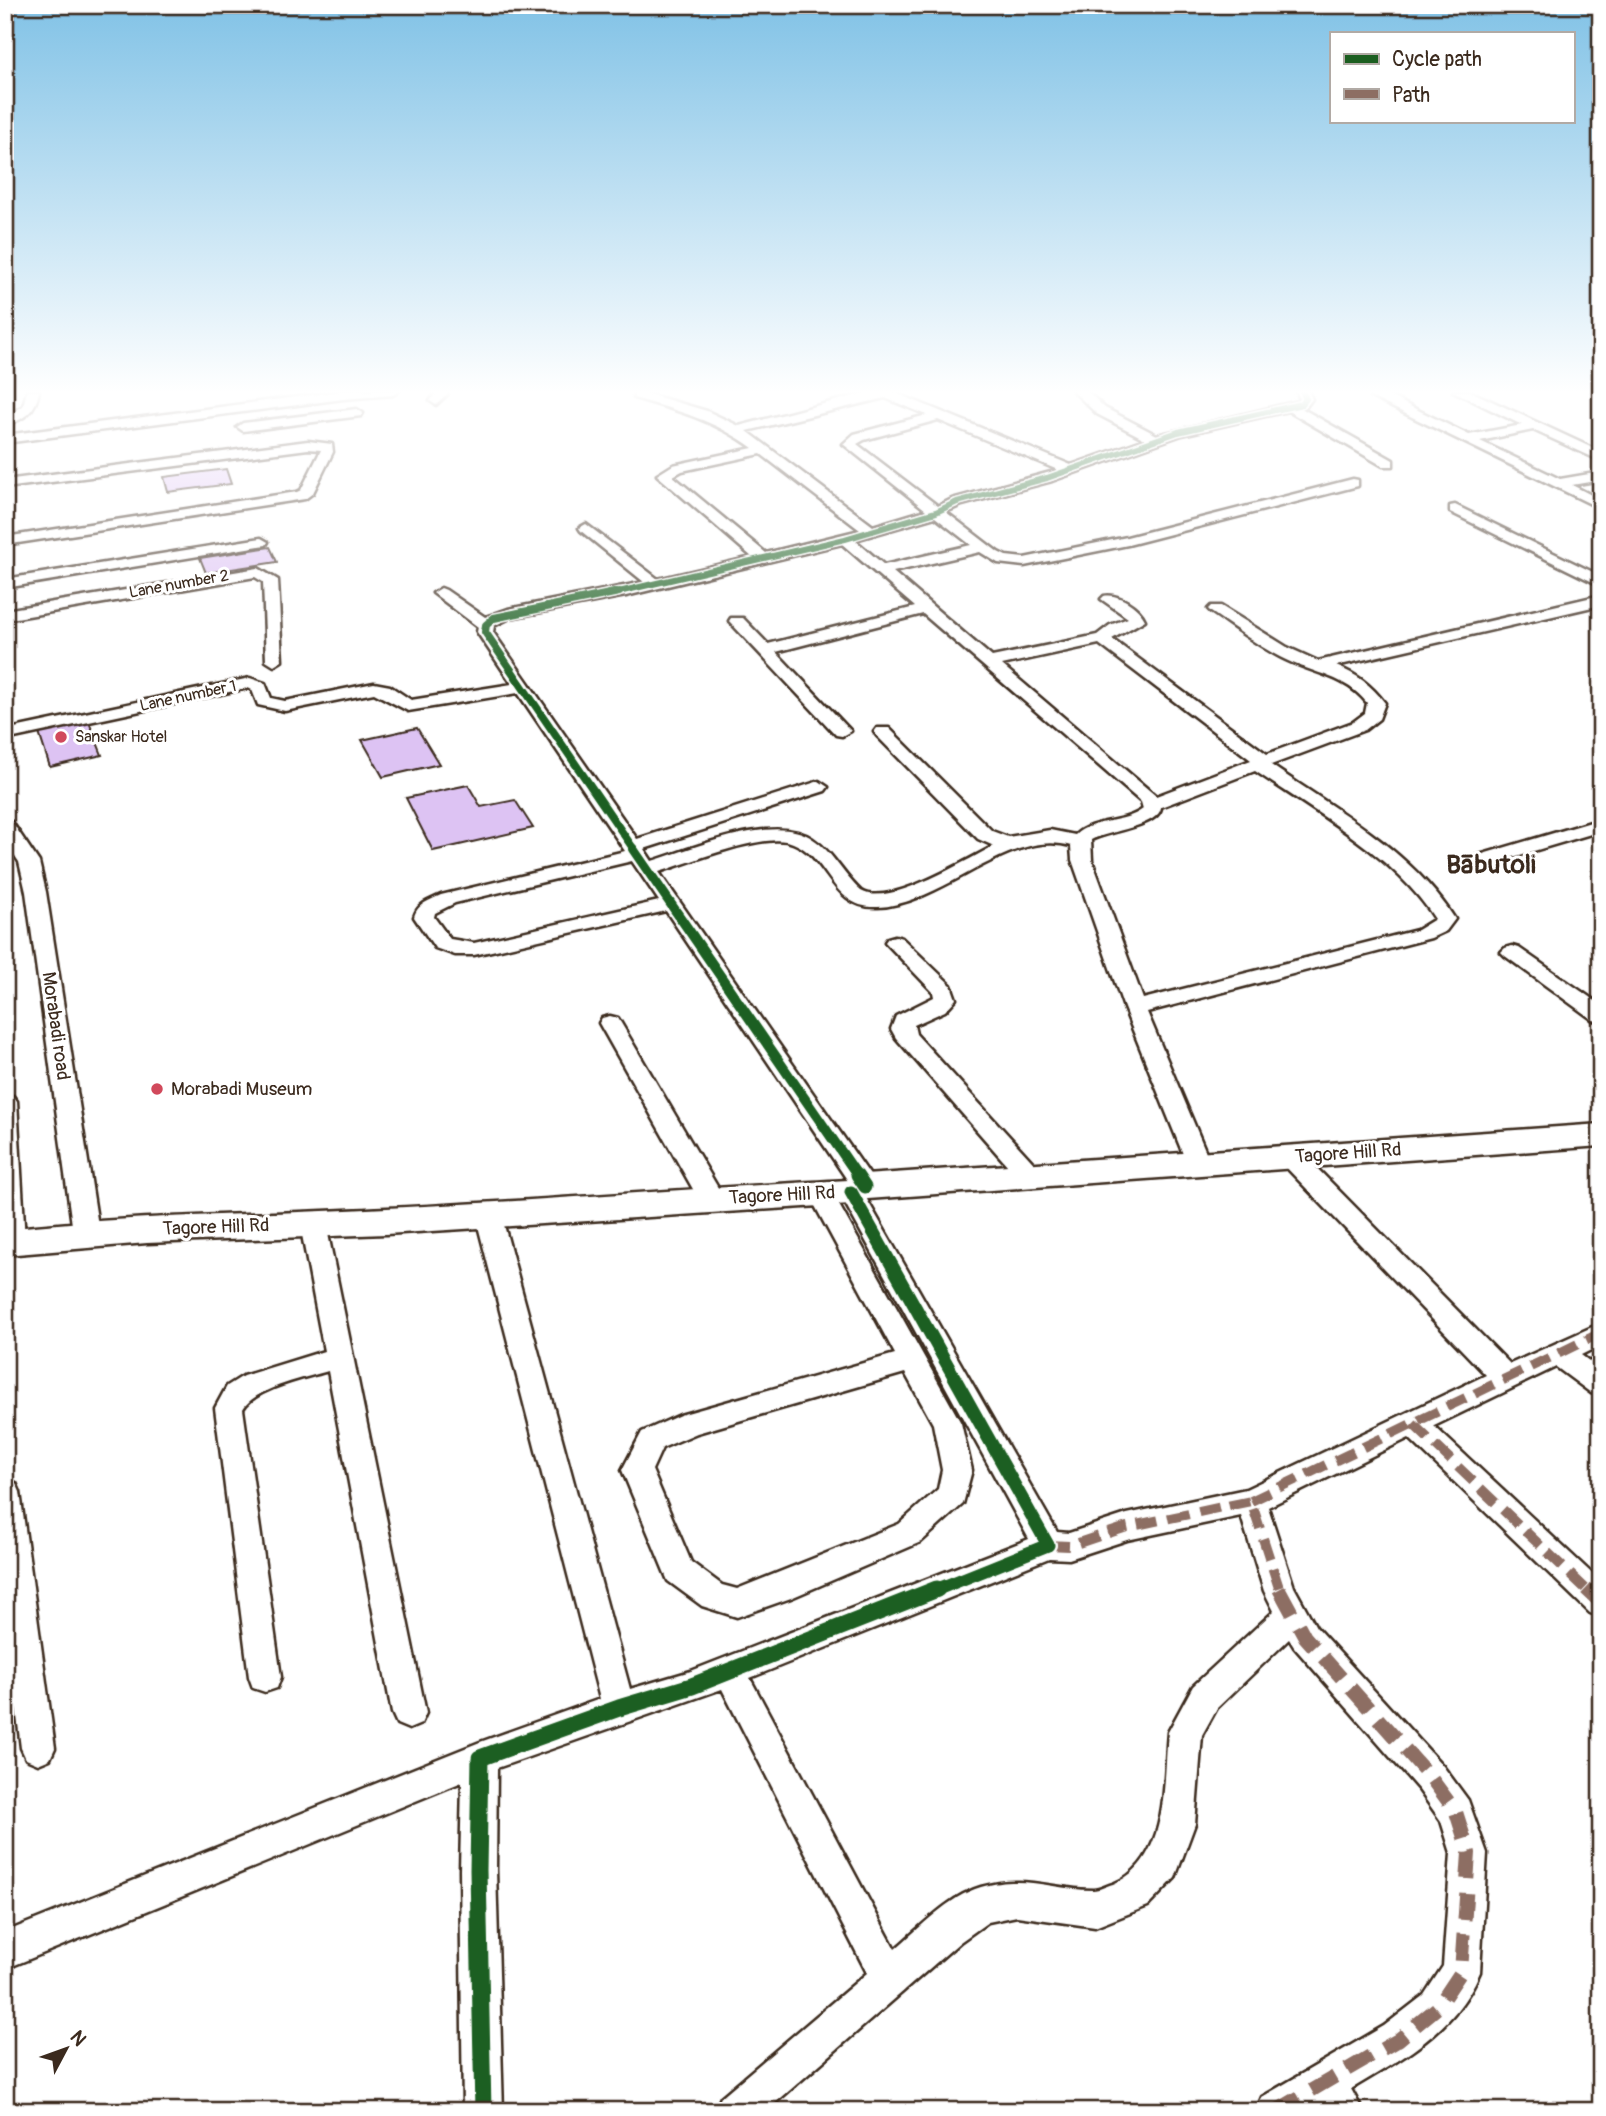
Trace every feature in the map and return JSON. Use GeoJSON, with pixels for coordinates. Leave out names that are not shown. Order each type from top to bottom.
{"type":"FeatureCollection","features":[{"type":"Feature","properties":{"kind":"main road","name":"Tagore Hill Rd"},"geometry":{"type":"LineString","coordinates":[[9,1242],[86,1232],[313,1224],[845,1191],[1601,1135]]}},
{"type":"Feature","properties":{"kind":"street"},"geometry":{"type":"LineString","coordinates":[[5,541],[300,496],[308,490]]}},
{"type":"Feature","properties":{"kind":"street"},"geometry":{"type":"LineString","coordinates":[[682,490],[764,559]]}},
{"type":"Feature","properties":{"kind":"street"},"geometry":{"type":"LineString","coordinates":[[815,490],[871,532]]}},
{"type":"Feature","properties":{"kind":"street"},"geometry":{"type":"LineString","coordinates":[[908,490],[982,547],[1003,560],[1024,562],[1128,541],[1323,490]]}},
{"type":"Feature","properties":{"kind":"street"},"geometry":{"type":"LineString","coordinates":[[485,625],[494,618],[508,614],[655,584],[845,540],[936,512],[957,502],[1003,490]]}},
{"type":"Feature","properties":{"kind":"street"},"geometry":{"type":"LineString","coordinates":[[1569,490],[1601,505]]}},
{"type":"Feature","properties":{"kind":"street"},"geometry":{"type":"LineString","coordinates":[[1455,509],[1601,582]]}},
{"type":"Feature","properties":{"kind":"street"},"geometry":{"type":"LineString","coordinates":[[586,528],[655,584]]}},
{"type":"Feature","properties":{"kind":"street"},"geometry":{"type":"LineString","coordinates":[[845,540],[990,662],[1151,804],[1153,810],[1143,818],[1094,831],[1083,837],[1080,843],[1082,860],[1135,1008],[1199,1164]]}},
{"type":"Feature","properties":{"kind":"street"},"geometry":{"type":"LineString","coordinates":[[5,584],[261,542]]}},
{"type":"Feature","properties":{"kind":"street"},"geometry":{"type":"LineString","coordinates":[[881,570],[982,547]]}},
{"type":"Feature","properties":{"kind":"street","name":"Lane number 2"},"geometry":{"type":"LineString","coordinates":[[5,615],[258,572],[270,580],[274,661]]}},
{"type":"Feature","properties":{"kind":"street"},"geometry":{"type":"LineString","coordinates":[[441,593],[485,625]]}},
{"type":"Feature","properties":{"kind":"street"},"geometry":{"type":"LineString","coordinates":[[990,662],[1102,639],[1116,628],[1137,620],[1134,613],[1110,598]]}},
{"type":"Feature","properties":{"kind":"street"},"geometry":{"type":"LineString","coordinates":[[1320,666],[1601,600]]}},
{"type":"Feature","properties":{"kind":"street"},"geometry":{"type":"LineString","coordinates":[[766,650],[927,608]]}},
{"type":"Feature","properties":{"kind":"street"},"geometry":{"type":"LineString","coordinates":[[1151,804],[1359,726],[1373,715],[1376,703],[1367,689],[1355,679],[1281,651],[1216,609]]}},
{"type":"Feature","properties":{"kind":"street"},"geometry":{"type":"LineString","coordinates":[[737,621],[842,731]]}},
{"type":"Feature","properties":{"kind":"street"},"geometry":{"type":"LineString","coordinates":[[485,625],[485,632],[671,904],[845,1191],[1048,1545]]}},
{"type":"Feature","properties":{"kind":"street"},"geometry":{"type":"LineString","coordinates":[[1102,639],[1412,878],[1440,908],[1445,919],[1439,927],[1424,934],[1135,1008]]}},
{"type":"Feature","properties":{"kind":"street","name":"Lane number 1"},"geometry":{"type":"LineString","coordinates":[[5,735],[250,684],[259,687],[264,701],[285,706],[374,688],[384,690],[408,705],[522,687]]}},
{"type":"Feature","properties":{"kind":"street"},"geometry":{"type":"LineString","coordinates":[[883,732],[985,835],[995,842],[1013,844]]}},
{"type":"Feature","properties":{"kind":"street"},"geometry":{"type":"LineString","coordinates":[[639,857],[819,787]]}},
{"type":"Feature","properties":{"kind":"street"},"geometry":{"type":"LineString","coordinates":[[1483,860],[1601,825]]}},
{"type":"Feature","properties":{"kind":"street","name":"Morabadi road"},"geometry":{"type":"LineString","coordinates":[[5,827],[29,862],[36,892],[86,1232]]}},
{"type":"Feature","properties":{"kind":"street"},"geometry":{"type":"LineString","coordinates":[[671,904],[474,950],[454,950],[442,946],[424,917],[426,910],[447,899],[639,857],[760,836],[794,836],[808,844],[848,890],[863,901],[879,903],[901,898],[1013,844],[1048,835],[1080,843]]}},
{"type":"Feature","properties":{"kind":"street"},"geometry":{"type":"LineString","coordinates":[[895,942],[943,990],[945,999],[937,1006],[904,1021],[902,1029],[907,1038],[1031,1176]]}},
{"type":"Feature","properties":{"kind":"street"},"geometry":{"type":"LineString","coordinates":[[1511,952],[1601,1016]]}},
{"type":"Feature","properties":{"kind":"street"},"geometry":{"type":"LineString","coordinates":[[610,1023],[711,1198]]}},
{"type":"Feature","properties":{"kind":"street"},"geometry":{"type":"LineString","coordinates":[[5,1101],[9,1242]]}},
{"type":"Feature","properties":{"kind":"street"},"geometry":{"type":"LineString","coordinates":[[1291,1157],[1505,1377]]}},
{"type":"Feature","properties":{"kind":"street"},"geometry":{"type":"LineString","coordinates":[[845,1191],[912,1360],[947,1423],[957,1470],[953,1495],[910,1533],[780,1588],[737,1602],[713,1596],[679,1571],[637,1470],[652,1440],[690,1423],[912,1360]]}},
{"type":"Feature","properties":{"kind":"street"},"geometry":{"type":"LineString","coordinates":[[488,1214],[618,1708]]}},
{"type":"Feature","properties":{"kind":"street"},"geometry":{"type":"LineString","coordinates":[[313,1224],[409,1713]]}},
{"type":"Feature","properties":{"kind":"street"},"geometry":{"type":"LineString","coordinates":[[5,1951],[480,1758],[618,1708],[692,1686],[1048,1545],[1069,1546],[1127,1527],[1251,1501],[1601,1333]]}},
{"type":"Feature","properties":{"kind":"street"},"geometry":{"type":"LineString","coordinates":[[1558,1353],[1601,1385]]}},
{"type":"Feature","properties":{"kind":"street"},"geometry":{"type":"LineString","coordinates":[[265,1677],[229,1408],[237,1394],[253,1384],[340,1357]]}},
{"type":"Feature","properties":{"kind":"street"},"geometry":{"type":"LineString","coordinates":[[1413,1424],[1601,1603]]}},
{"type":"Feature","properties":{"kind":"street"},"geometry":{"type":"LineString","coordinates":[[5,1492],[38,1748]]}},
{"type":"Feature","properties":{"kind":"street"},"geometry":{"type":"LineString","coordinates":[[1251,1501],[1280,1591],[1305,1637],[1431,1778],[1457,1812],[1469,1853],[1461,1972],[1437,2008],[1333,2097],[1276,2111]]}},
{"type":"Feature","properties":{"kind":"street"},"geometry":{"type":"LineString","coordinates":[[735,2111],[947,1929],[981,1905],[1017,1898],[1096,1909],[1135,1893],[1162,1865],[1177,1824],[1185,1732],[1198,1709],[1205,1697],[1293,1614]]}},
{"type":"Feature","properties":{"kind":"street"},"geometry":{"type":"LineString","coordinates":[[729,1671],[890,1978]]}},
{"type":"Feature","properties":{"kind":"street"},"geometry":{"type":"LineString","coordinates":[[480,1758],[478,1870],[483,2111]]}},
{"type":"Feature","properties":{"kind":"building"},"geometry":{"type":"Polygon","coordinates":[[[270,547],[277,562],[206,573],[200,558],[270,547]]]}},
{"type":"Feature","properties":{"kind":"building"},"geometry":{"type":"Polygon","coordinates":[[[89,722],[102,755],[50,767],[39,733],[89,722]]]}},
{"type":"Feature","properties":{"kind":"building"},"geometry":{"type":"Polygon","coordinates":[[[417,728],[439,764],[383,777],[362,740],[417,728]]]}},
{"type":"Feature","properties":{"kind":"building"},"geometry":{"type":"Polygon","coordinates":[[[468,785],[481,807],[515,800],[533,828],[433,851],[406,798],[468,785]]]}},
{"type":"Feature","properties":{"kind":"marked path"},"geometry":{"type":"LineString","coordinates":[[1251,1501],[1601,1333]]}},
{"type":"Feature","properties":{"kind":"marked path"},"geometry":{"type":"LineString","coordinates":[[1413,1424],[1601,1603]]}},
{"type":"Feature","properties":{"kind":"marked path"},"geometry":{"type":"LineString","coordinates":[[1048,1545],[1069,1546],[1127,1527],[1251,1501],[1280,1591],[1305,1637],[1431,1778],[1456,1812],[1469,1853],[1461,1972],[1437,2008],[1398,2040],[1276,2111]]}},
{"type":"Feature","properties":{"kind":"cycle path"},"geometry":{"type":"LineString","coordinates":[[865,1187],[485,632],[486,625],[494,618],[508,614],[626,591],[845,539],[1003,490]]}},
{"type":"Feature","properties":{"kind":"cycle path"},"geometry":{"type":"LineString","coordinates":[[483,2111],[478,1870],[480,1758],[619,1708],[692,1686],[1048,1545],[851,1192]]}},
{"type":"Feature","properties":{"kind":"place","name":"Sanskar Hotel"},"geometry":{"type":"Point","coordinates":[61,737]}},
{"type":"Feature","properties":{"kind":"place","name":"Morabadi Museum"},"geometry":{"type":"Point","coordinates":[157,1089]}},
{"type":"Feature","properties":{"kind":"district","name":"Bābutoli"},"geometry":{"type":"Point","coordinates":[1491,865]}}]}
